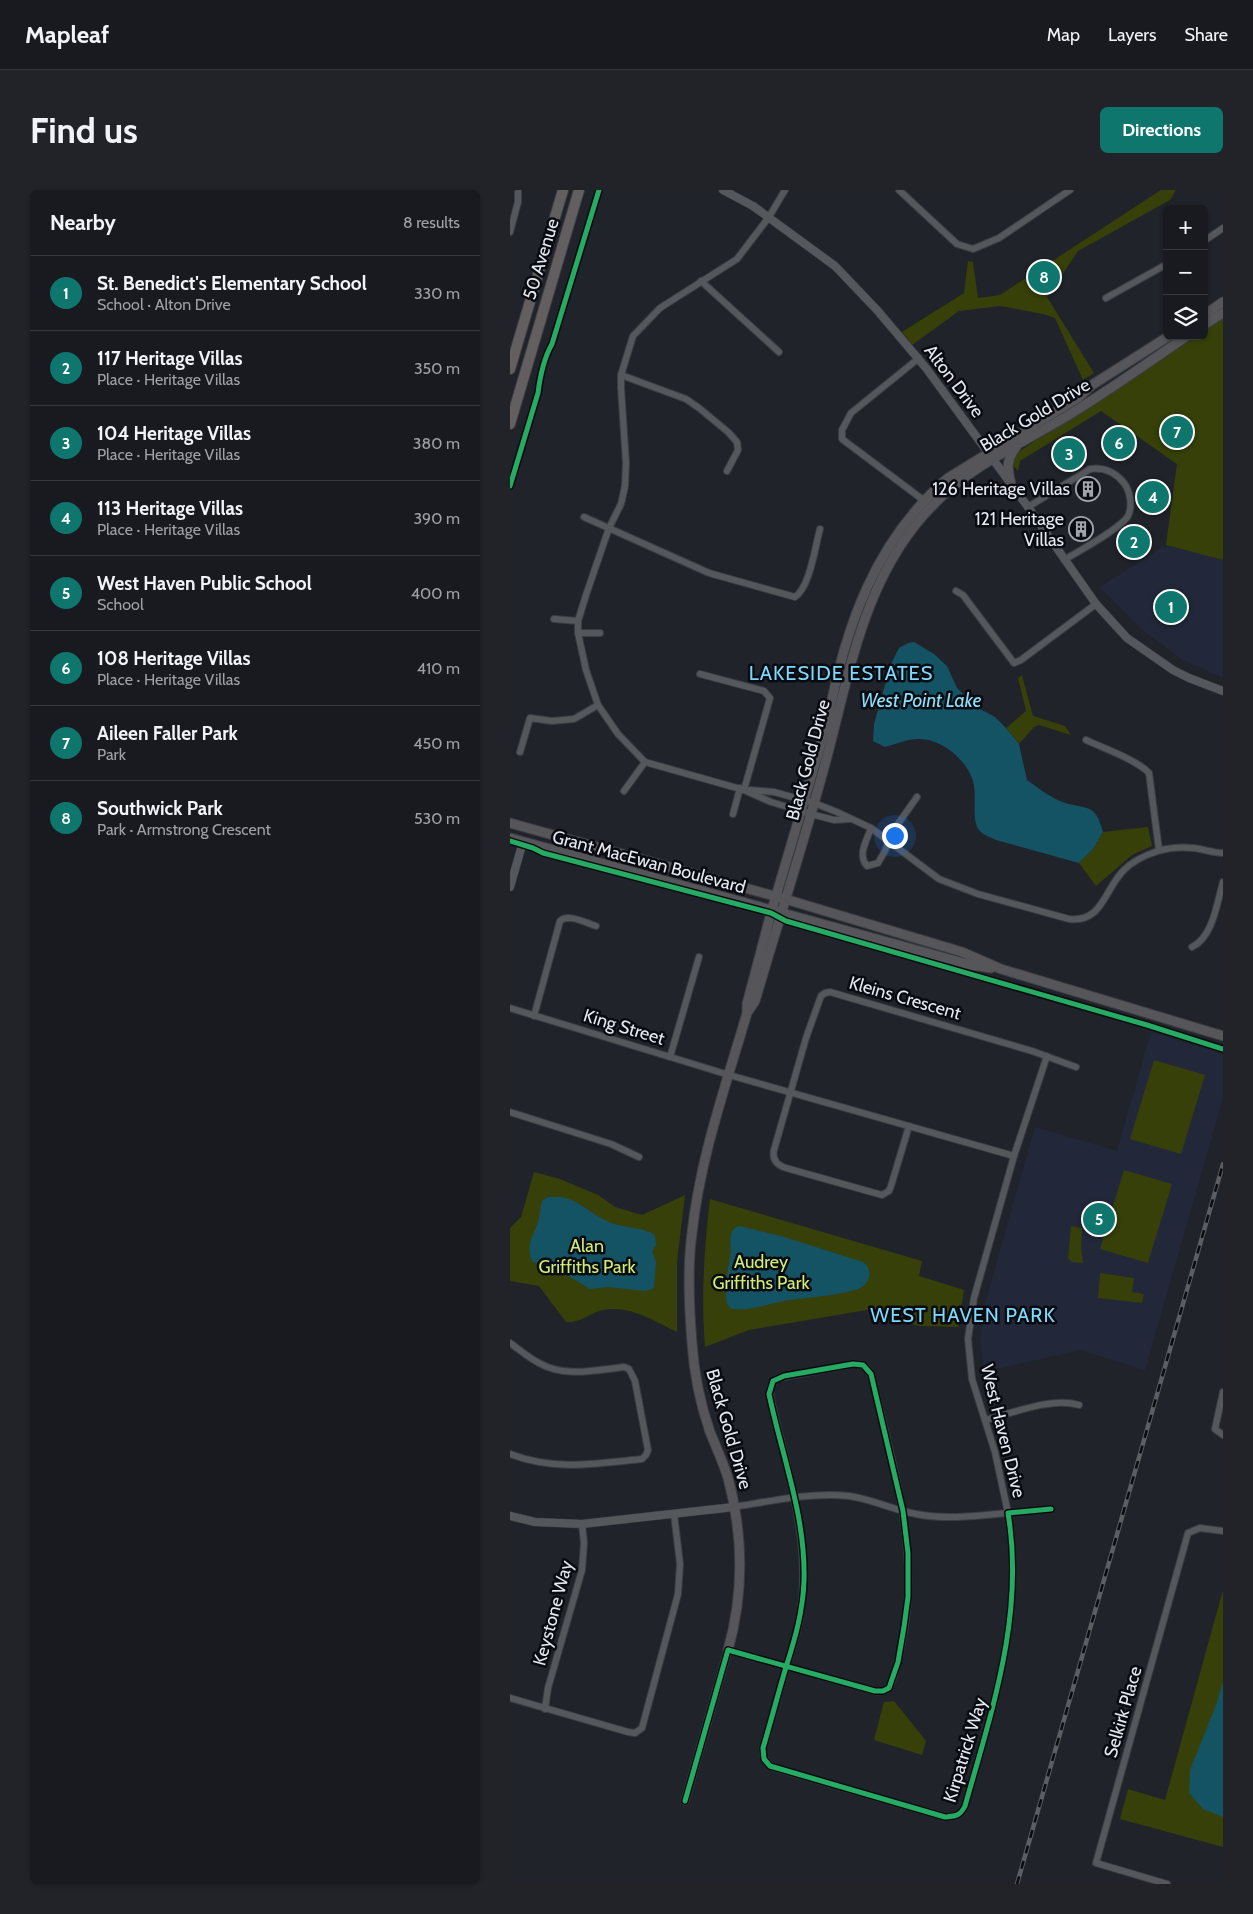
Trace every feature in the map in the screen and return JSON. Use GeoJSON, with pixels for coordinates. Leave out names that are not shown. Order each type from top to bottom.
{"type":"FeatureCollection","features":[{"type":"Feature","properties":{"kind":"main road","name":"50 Avenue"},"geometry":{"type":"LineString","coordinates":[[510,369],[563,190]]}},
{"type":"Feature","properties":{"kind":"main road","name":"50 Avenue"},"geometry":{"type":"LineString","coordinates":[[510,424],[579,190]]}},
{"type":"Feature","properties":{"kind":"main road"},"geometry":{"type":"LineString","coordinates":[[1208,312],[1223,302]]}},
{"type":"Feature","properties":{"kind":"main road"},"geometry":{"type":"LineString","coordinates":[[1208,313],[1223,313]]}},
{"type":"Feature","properties":{"kind":"main road","name":"Black Gold Drive"},"geometry":{"type":"LineString","coordinates":[[990,456],[1078,398],[1092,385],[1164,340]]}},
{"type":"Feature","properties":{"kind":"main road","name":"Black Gold Drive"},"geometry":{"type":"LineString","coordinates":[[781,898],[801,811],[860,601],[887,548],[948,478],[990,456],[1017,445],[1072,413],[1181,340]]}},
{"type":"Feature","properties":{"kind":"main road"},"geometry":{"type":"LineString","coordinates":[[1011,484],[1007,463],[1017,445]]}},
{"type":"Feature","properties":{"kind":"main road","name":"Black Gold Drive"},"geometry":{"type":"LineString","coordinates":[[728,1650],[736,1617],[741,1582],[738,1532],[728,1477],[706,1418],[696,1380],[690,1293],[691,1234],[697,1196],[747,1013],[755,1001],[776,912],[811,814],[855,647],[883,573],[928,503]]}},
{"type":"Feature","properties":{"kind":"main road","name":"Grant MacEwan Boulevard"},"geometry":{"type":"LineString","coordinates":[[510,823],[781,898],[962,952],[1001,969],[1223,1036]]}},
{"type":"Feature","properties":{"kind":"main road","name":"Grant MacEwan Boulevard"},"geometry":{"type":"LineString","coordinates":[[510,838],[970,965],[1001,969]]}},
{"type":"Feature","properties":{"kind":"street"},"geometry":{"type":"LineString","coordinates":[[510,232],[518,202],[518,190]]}},
{"type":"Feature","properties":{"kind":"street","name":"Alton Drive"},"geometry":{"type":"LineString","coordinates":[[723,190],[769,217],[835,266],[857,287],[919,358],[1096,604],[1127,638],[1164,664],[1189,678],[1223,691]]}},
{"type":"Feature","properties":{"kind":"street"},"geometry":{"type":"LineString","coordinates":[[786,190],[769,217],[737,259],[660,308],[633,336],[621,375],[620,399],[626,463],[625,486],[621,504],[609,528],[578,620],[578,633],[586,670],[598,705],[618,734],[644,762],[742,789],[771,802],[811,814],[834,820],[851,819]]}},
{"type":"Feature","properties":{"kind":"street"},"geometry":{"type":"LineString","coordinates":[[899,190],[957,244],[973,249],[999,238],[1070,190]]}},
{"type":"Feature","properties":{"kind":"street"},"geometry":{"type":"LineString","coordinates":[[1208,237],[1223,228]]}},
{"type":"Feature","properties":{"kind":"street"},"geometry":{"type":"LineString","coordinates":[[1106,298],[1163,266]]}},
{"type":"Feature","properties":{"kind":"street"},"geometry":{"type":"LineString","coordinates":[[702,281],[779,352]]}},
{"type":"Feature","properties":{"kind":"street"},"geometry":{"type":"LineString","coordinates":[[919,358],[851,413],[842,430],[842,439],[928,503]]}},
{"type":"Feature","properties":{"kind":"street"},"geometry":{"type":"LineString","coordinates":[[621,375],[686,399],[728,432],[737,442],[738,450],[727,471]]}},
{"type":"Feature","properties":{"kind":"street"},"geometry":{"type":"LineString","coordinates":[[1028,507],[1090,469],[1096,468],[1110,471],[1118,476],[1126,486],[1130,495],[1127,518],[1064,560]]}},
{"type":"Feature","properties":{"kind":"street"},"geometry":{"type":"LineString","coordinates":[[584,516],[709,573],[795,597],[805,583],[820,529]]}},
{"type":"Feature","properties":{"kind":"street"},"geometry":{"type":"LineString","coordinates":[[956,591],[970,603],[1014,663],[1022,660],[1096,604]]}},
{"type":"Feature","properties":{"kind":"street"},"geometry":{"type":"LineString","coordinates":[[554,619],[578,620]]}},
{"type":"Feature","properties":{"kind":"street"},"geometry":{"type":"LineString","coordinates":[[578,633],[600,633]]}},
{"type":"Feature","properties":{"kind":"street"},"geometry":{"type":"LineString","coordinates":[[700,674],[764,691],[770,698],[733,814]]}},
{"type":"Feature","properties":{"kind":"street"},"geometry":{"type":"LineString","coordinates":[[520,752],[530,718],[552,721],[574,719],[598,705]]}},
{"type":"Feature","properties":{"kind":"street"},"geometry":{"type":"LineString","coordinates":[[1086,740],[1110,750],[1149,773],[1159,850]]}},
{"type":"Feature","properties":{"kind":"street"},"geometry":{"type":"LineString","coordinates":[[624,790],[644,762]]}},
{"type":"Feature","properties":{"kind":"street"},"geometry":{"type":"LineString","coordinates":[[742,789],[774,792],[841,813],[872,828],[889,839],[939,879],[959,888],[1038,912],[1079,920],[1092,915],[1100,906],[1108,890],[1123,872],[1140,859],[1159,850],[1192,848],[1223,854]]}},
{"type":"Feature","properties":{"kind":"street"},"geometry":{"type":"LineString","coordinates":[[872,828],[862,854],[862,860],[866,866],[878,863],[889,839],[917,797]]}},
{"type":"Feature","properties":{"kind":"street"},"geometry":{"type":"LineString","coordinates":[[510,885],[523,842]]}},
{"type":"Feature","properties":{"kind":"street"},"geometry":{"type":"LineString","coordinates":[[1192,947],[1205,936],[1223,882]]}},
{"type":"Feature","properties":{"kind":"street"},"geometry":{"type":"LineString","coordinates":[[534,1016],[560,921],[568,917],[596,926]]}},
{"type":"Feature","properties":{"kind":"street"},"geometry":{"type":"LineString","coordinates":[[670,1057],[700,957]]}},
{"type":"Feature","properties":{"kind":"street","name":"Kleins Crescent"},"geometry":{"type":"LineString","coordinates":[[909,1126],[891,1186],[889,1191],[882,1195],[786,1168],[778,1164],[773,1157],[806,1038],[821,996],[825,993],[830,992],[1047,1056],[1076,1067]]}},
{"type":"Feature","properties":{"kind":"street","name":"King Street"},"geometry":{"type":"LineString","coordinates":[[510,1008],[729,1075]]}},
{"type":"Feature","properties":{"kind":"street"},"geometry":{"type":"LineString","coordinates":[[729,1075],[791,1091],[1014,1156],[1047,1056]]}},
{"type":"Feature","properties":{"kind":"street"},"geometry":{"type":"LineString","coordinates":[[510,1112],[612,1144],[639,1157]]}},
{"type":"Feature","properties":{"kind":"street","name":"West Haven Drive"},"geometry":{"type":"LineString","coordinates":[[510,1516],[535,1522],[582,1524],[820,1495],[849,1496],[903,1511],[942,1517],[1008,1513],[997,1459],[972,1379],[968,1351],[969,1325],[974,1298],[1014,1156]]}},
{"type":"Feature","properties":{"kind":"street"},"geometry":{"type":"LineString","coordinates":[[510,1343],[539,1364],[560,1371],[583,1372],[624,1367],[629,1369],[635,1381],[648,1450],[642,1459],[580,1466],[554,1465],[510,1454]]}},
{"type":"Feature","properties":{"kind":"street"},"geometry":{"type":"LineString","coordinates":[[685,1801],[728,1650],[875,1691],[883,1691],[889,1688],[894,1678],[903,1638],[908,1597],[908,1553],[903,1511],[871,1374],[866,1366],[858,1364],[784,1376],[771,1384],[769,1394],[800,1521],[804,1580],[801,1612],[786,1666]]}},
{"type":"Feature","properties":{"kind":"street"},"geometry":{"type":"LineString","coordinates":[[1223,1392],[1215,1430],[1223,1435]]}},
{"type":"Feature","properties":{"kind":"street"},"geometry":{"type":"LineString","coordinates":[[985,1420],[1053,1403],[1069,1402],[1079,1405]]}},
{"type":"Feature","properties":{"kind":"street"},"geometry":{"type":"LineString","coordinates":[[1008,1513],[1051,1509]]}},
{"type":"Feature","properties":{"kind":"street","name":"Kirpatrick Way"},"geometry":{"type":"LineString","coordinates":[[786,1666],[763,1748],[764,1758],[770,1766],[945,1816],[961,1814],[965,1806],[998,1689],[1008,1638],[1014,1571],[1008,1513]]}},
{"type":"Feature","properties":{"kind":"street"},"geometry":{"type":"LineString","coordinates":[[510,1698],[635,1734],[642,1728],[678,1594],[680,1564],[674,1514]]}},
{"type":"Feature","properties":{"kind":"street","name":"Keystone Way"},"geometry":{"type":"LineString","coordinates":[[544,1709],[548,1688],[582,1570],[584,1543],[582,1524]]}},
{"type":"Feature","properties":{"kind":"street","name":"Selkirk Place"},"geometry":{"type":"LineString","coordinates":[[1167,1884],[1096,1863],[1188,1533],[1200,1528],[1223,1530]]}},
{"type":"Feature","properties":{"kind":"shaded area"},"geometry":{"type":"Polygon","coordinates":[[[1166,545],[1223,560],[1223,678],[1183,660],[1139,627],[1100,587],[1166,545]]]}},
{"type":"Feature","properties":{"kind":"shaded area"},"geometry":{"type":"Polygon","coordinates":[[[1151,1032],[1223,1054],[1223,1098],[1145,1370],[1080,1350],[984,1372],[980,1340],[986,1300],[1035,1127],[1117,1151],[1151,1032]]]}},
{"type":"Feature","properties":{"kind":"green space"},"geometry":{"type":"Polygon","coordinates":[[[1161,190],[1176,190],[1170,200],[1078,251],[1047,297],[1094,373],[1083,380],[1055,318],[1043,314],[1000,306],[959,311],[912,345],[902,332],[964,293],[968,261],[973,262],[978,298],[1000,295],[1161,190]]]}},
{"type":"Feature","properties":{"kind":"green space"},"geometry":{"type":"Polygon","coordinates":[[[1223,319],[1223,560],[1166,545],[1177,464],[1101,411],[1020,461],[1018,471],[1012,464],[1018,452],[1190,340],[1208,340],[1208,328],[1223,319]]]}},
{"type":"Feature","properties":{"kind":"green space"},"geometry":{"type":"Polygon","coordinates":[[[1022,675],[1033,716],[1065,726],[1071,735],[1039,725],[1034,727],[1019,744],[1006,728],[1026,711],[1018,678],[1022,675]]]}},
{"type":"Feature","properties":{"kind":"green space"},"geometry":{"type":"Polygon","coordinates":[[[1148,827],[1152,846],[1132,855],[1096,886],[1079,863],[1093,849],[1103,832],[1148,827]]]}},
{"type":"Feature","properties":{"kind":"green space"},"geometry":{"type":"Polygon","coordinates":[[[1154,1060],[1205,1075],[1181,1154],[1130,1139],[1154,1060]]]}},
{"type":"Feature","properties":{"kind":"green space"},"geometry":{"type":"Polygon","coordinates":[[[1124,1170],[1172,1184],[1148,1263],[1100,1249],[1124,1170]]]}},
{"type":"Feature","properties":{"kind":"green space","name":"Alan Griffiths Park"},"geometry":{"type":"Polygon","coordinates":[[[534,1172],[560,1179],[598,1195],[615,1207],[642,1215],[685,1195],[677,1262],[677,1332],[642,1315],[613,1309],[598,1311],[576,1321],[566,1322],[539,1286],[510,1281],[510,1228],[521,1217],[534,1172]]]}},
{"type":"Feature","properties":{"kind":"green space","name":"Audrey Griffiths Park"},"geometry":{"type":"Polygon","coordinates":[[[710,1199],[922,1261],[919,1276],[964,1290],[958,1327],[919,1326],[867,1310],[749,1330],[705,1347],[704,1273],[710,1199]]]}},
{"type":"Feature","properties":{"kind":"green space"},"geometry":{"type":"Polygon","coordinates":[[[1071,1226],[1082,1228],[1081,1246],[1083,1263],[1072,1262],[1068,1258],[1071,1226]]]}},
{"type":"Feature","properties":{"kind":"green space"},"geometry":{"type":"Polygon","coordinates":[[[1100,1273],[1134,1278],[1132,1292],[1144,1294],[1142,1303],[1098,1298],[1100,1273]]]}},
{"type":"Feature","properties":{"kind":"green space"},"geometry":{"type":"Polygon","coordinates":[[[1223,1590],[1223,1847],[1120,1819],[1128,1789],[1165,1800],[1223,1590]]]}},
{"type":"Feature","properties":{"kind":"green space"},"geometry":{"type":"Polygon","coordinates":[[[894,1701],[926,1741],[922,1755],[874,1740],[884,1702],[894,1701]]]}},
{"type":"Feature","properties":{"kind":"water","name":"West Point Lake"},"geometry":{"type":"Polygon","coordinates":[[[914,642],[934,654],[947,666],[957,688],[976,707],[995,717],[1006,728],[1019,744],[1027,780],[1056,799],[1068,804],[1088,808],[1096,815],[1103,832],[1093,849],[1079,863],[996,840],[980,832],[975,817],[974,787],[970,773],[959,758],[944,746],[935,742],[918,739],[885,747],[873,741],[874,724],[891,664],[899,648],[914,642]]]}},
{"type":"Feature","properties":{"kind":"water"},"geometry":{"type":"Polygon","coordinates":[[[548,1197],[566,1198],[609,1222],[644,1230],[655,1235],[656,1245],[652,1251],[656,1262],[654,1288],[646,1291],[608,1287],[590,1289],[553,1267],[533,1262],[529,1252],[531,1242],[538,1222],[542,1201],[548,1197]]]}},
{"type":"Feature","properties":{"kind":"water"},"geometry":{"type":"Polygon","coordinates":[[[739,1226],[781,1236],[863,1262],[869,1269],[868,1281],[858,1289],[841,1293],[789,1300],[754,1308],[732,1309],[727,1304],[726,1281],[731,1254],[731,1235],[735,1228],[739,1226]]]}},
{"type":"Feature","properties":{"kind":"water"},"geometry":{"type":"Polygon","coordinates":[[[1223,1682],[1223,1817],[1203,1809],[1189,1793],[1190,1770],[1216,1705],[1223,1682]]]}},
{"type":"Feature","properties":{"kind":"railway"},"geometry":{"type":"LineString","coordinates":[[1017,1884],[1223,1164]]}},
{"type":"Feature","properties":{"kind":"cycle path"},"geometry":{"type":"LineString","coordinates":[[510,486],[538,393],[541,374],[599,190]]}},
{"type":"Feature","properties":{"kind":"cycle path"},"geometry":{"type":"LineString","coordinates":[[510,841],[543,853],[771,913],[786,921],[1147,1025],[1223,1049]]}},
{"type":"Feature","properties":{"kind":"cycle path"},"geometry":{"type":"LineString","coordinates":[[685,1801],[728,1650],[875,1691],[883,1691],[889,1688],[898,1662],[908,1597],[908,1553],[903,1511],[871,1374],[863,1365],[853,1364],[784,1376],[773,1381],[769,1394],[797,1510],[804,1557],[804,1581],[802,1603],[795,1635],[792,1646],[789,1656],[786,1667],[783,1677],[763,1748],[764,1759],[770,1766],[945,1817],[959,1814],[965,1806],[986,1734],[1003,1661],[1009,1625],[1012,1551],[1008,1513],[1051,1509]]}},
{"type":"Feature","properties":{"kind":"place","name":"Southwick Park"},"geometry":{"type":"Point","coordinates":[1044,277]}},
{"type":"Feature","properties":{"kind":"place","name":"Aileen Faller Park"},"geometry":{"type":"Point","coordinates":[1177,432]}},
{"type":"Feature","properties":{"kind":"place","name":"108 Heritage Villas"},"geometry":{"type":"Point","coordinates":[1119,443]}},
{"type":"Feature","properties":{"kind":"place","name":"104 Heritage Villas"},"geometry":{"type":"Point","coordinates":[1069,454]}},
{"type":"Feature","properties":{"kind":"place","name":"126 Heritage Villas"},"geometry":{"type":"Point","coordinates":[1088,489]}},
{"type":"Feature","properties":{"kind":"place","name":"113 Heritage Villas"},"geometry":{"type":"Point","coordinates":[1153,497]}},
{"type":"Feature","properties":{"kind":"place","name":"121 Heritage Villas"},"geometry":{"type":"Point","coordinates":[1081,529]}},
{"type":"Feature","properties":{"kind":"place","name":"117 Heritage Villas"},"geometry":{"type":"Point","coordinates":[1134,542]}},
{"type":"Feature","properties":{"kind":"place","name":"St. Benedict's Elementary School"},"geometry":{"type":"Point","coordinates":[1171,607]}},
{"type":"Feature","properties":{"kind":"place","name":"West Haven Public School"},"geometry":{"type":"Point","coordinates":[1099,1219]}},
{"type":"Feature","properties":{"kind":"district","name":"LAKESIDE ESTATES"},"geometry":{"type":"Point","coordinates":[841,673]}},
{"type":"Feature","properties":{"kind":"district","name":"WEST HAVEN PARK"},"geometry":{"type":"Point","coordinates":[963,1315]}}]}
